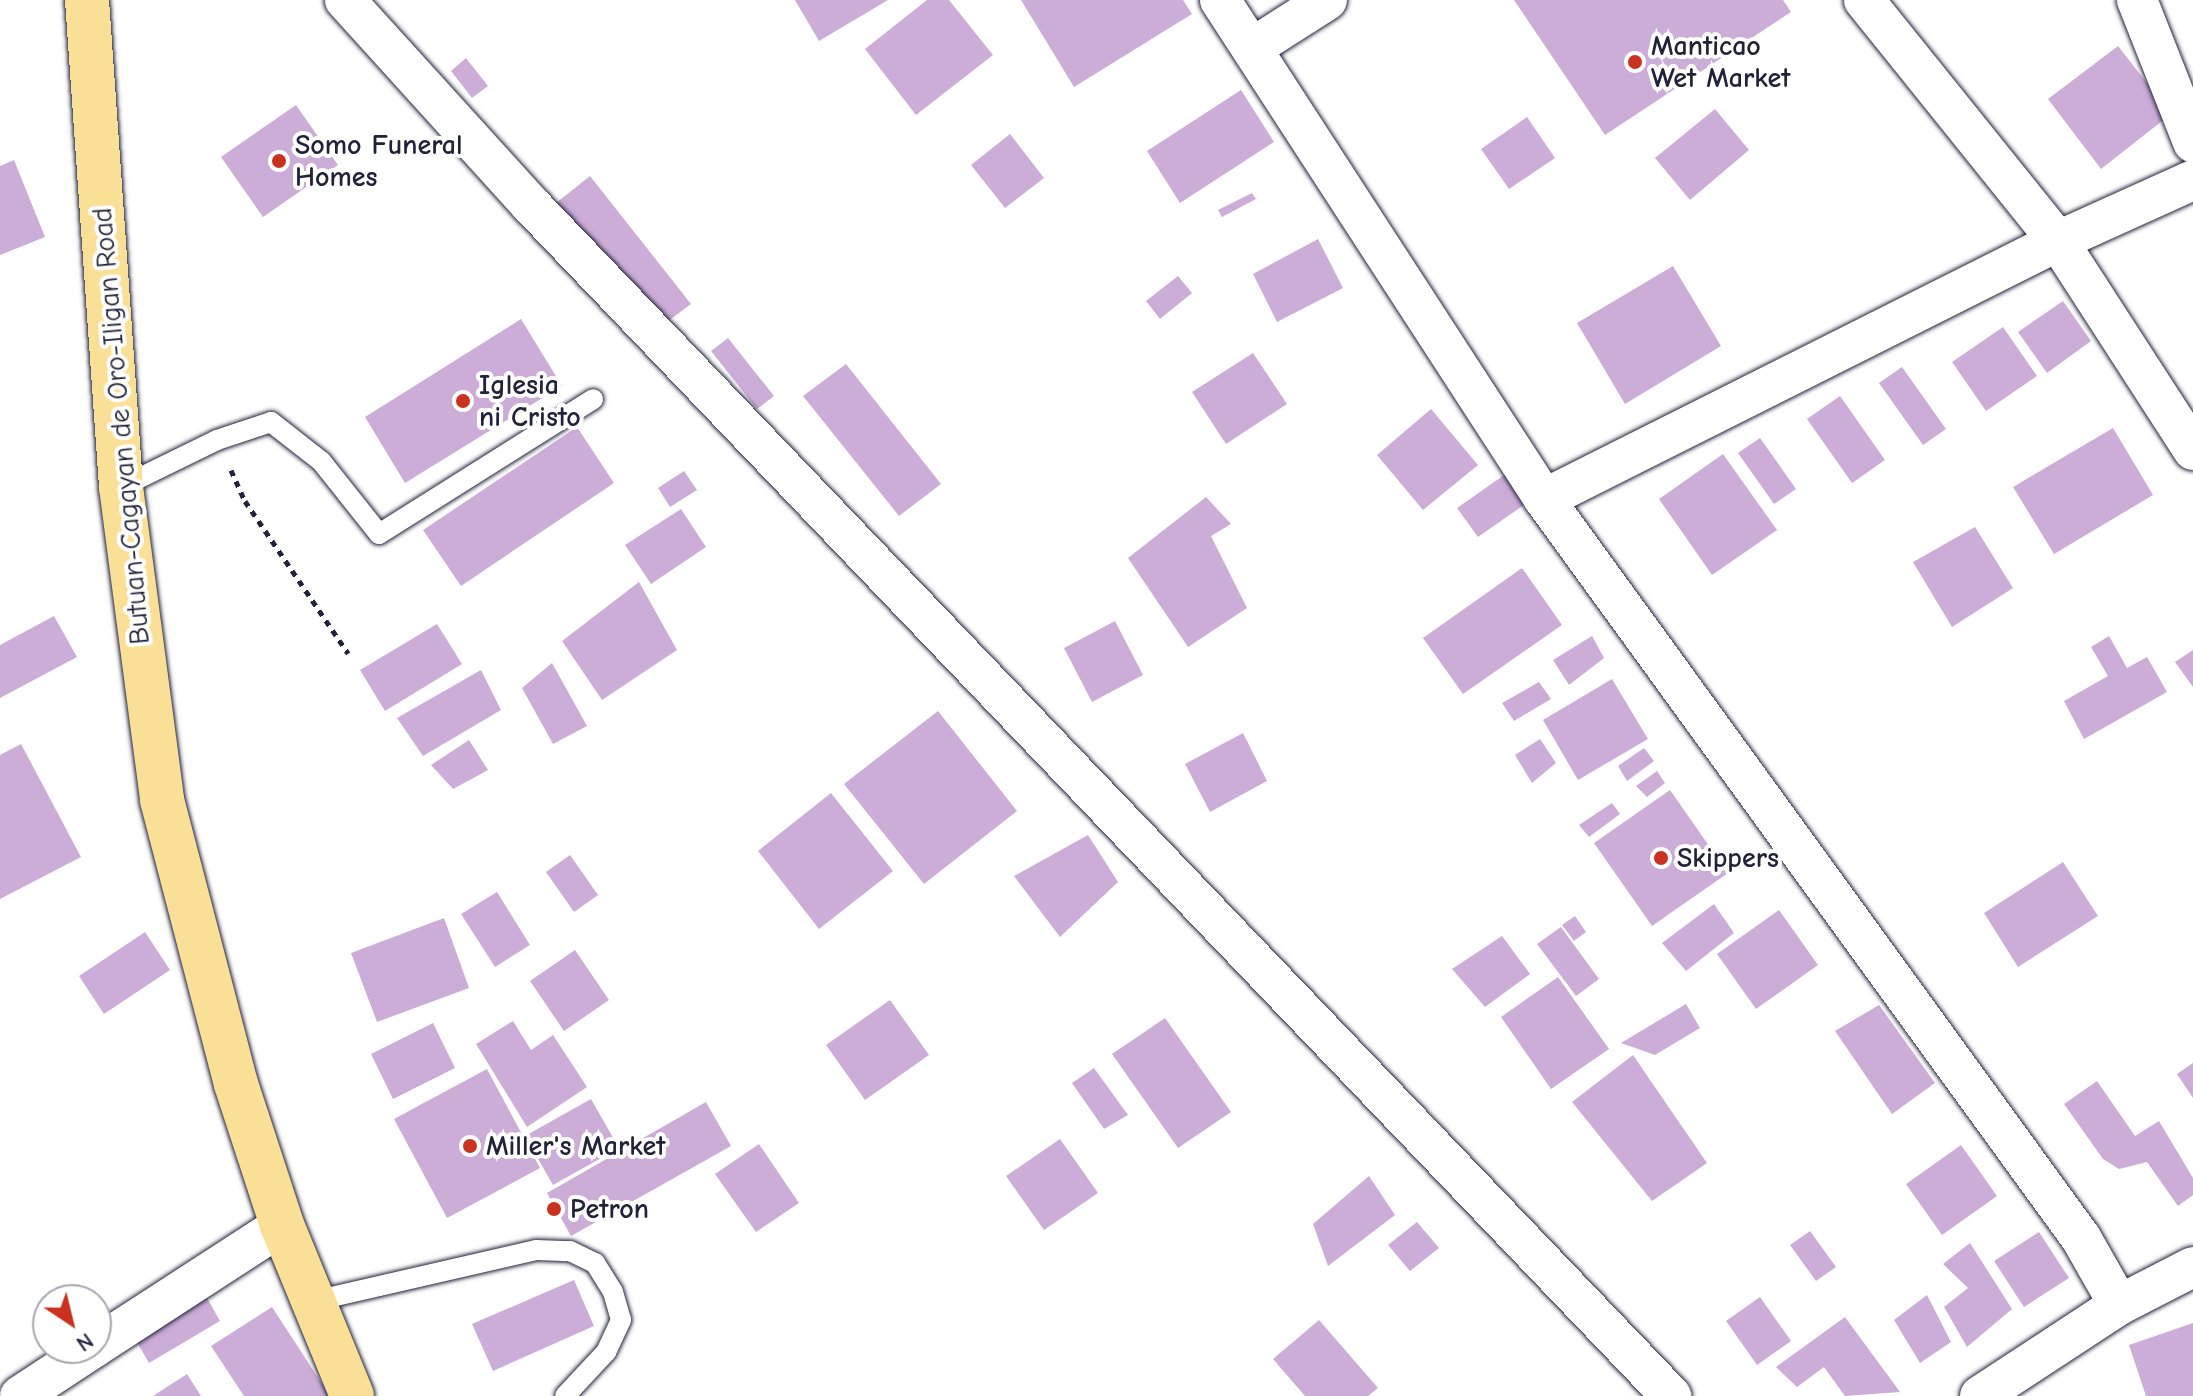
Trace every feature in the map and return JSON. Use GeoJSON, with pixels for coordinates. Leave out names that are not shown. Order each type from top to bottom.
{"type":"FeatureCollection","features":[{"type":"Feature","properties":{"kind":"highway","name":"Butuan-Cagayan de Oro-Iligan Road"},"geometry":{"type":"LineString","coordinates":[[87,0],[121,487],[162,800],[236,1084],[282,1225],[352,1396]]}},
{"type":"Feature","properties":{"kind":"street"},"geometry":{"type":"LineString","coordinates":[[345,0],[542,216],[1671,1396]]}},
{"type":"Feature","properties":{"kind":"street"},"geometry":{"type":"LineString","coordinates":[[1220,0],[1544,499],[2081,1238],[2119,1305]]}},
{"type":"Feature","properties":{"kind":"street"},"geometry":{"type":"LineString","coordinates":[[1252,48],[1327,0]]}},
{"type":"Feature","properties":{"kind":"street"},"geometry":{"type":"LineString","coordinates":[[1864,0],[2058,241],[2193,450]]}},
{"type":"Feature","properties":{"kind":"street"},"geometry":{"type":"LineString","coordinates":[[2137,0],[2193,142]]}},
{"type":"Feature","properties":{"kind":"street"},"geometry":{"type":"LineString","coordinates":[[1544,499],[2058,241],[2193,180]]}},
{"type":"Feature","properties":{"kind":"street"},"geometry":{"type":"LineString","coordinates":[[112,1336],[282,1225]]}},
{"type":"Feature","properties":{"kind":"street"},"geometry":{"type":"LineString","coordinates":[[1980,1396],[2119,1305],[2193,1267]]}},
{"type":"Feature","properties":{"kind":"street"},"geometry":{"type":"LineString","coordinates":[[20,1396],[69,1364]]}},
{"type":"Feature","properties":{"kind":"lane"},"geometry":{"type":"LineString","coordinates":[[121,487],[217,440],[271,422],[321,461],[379,534],[593,399]]}},
{"type":"Feature","properties":{"kind":"lane"},"geometry":{"type":"LineString","coordinates":[[314,1301],[536,1250],[570,1251],[595,1263],[613,1292],[621,1320],[606,1352],[565,1396]]}},
{"type":"Feature","properties":{"kind":"path"},"geometry":{"type":"LineString","coordinates":[[217,440],[245,501],[348,653]]}},
{"type":"Feature","properties":{"kind":"building"},"geometry":{"type":"Polygon","coordinates":[[[795,0],[888,0],[819,41],[795,0]]]}},
{"type":"Feature","properties":{"kind":"building"},"geometry":{"type":"Polygon","coordinates":[[[927,0],[949,0],[993,55],[916,115],[865,49],[927,0]]]}},
{"type":"Feature","properties":{"kind":"building"},"geometry":{"type":"Polygon","coordinates":[[[1021,0],[1183,0],[1192,14],[1074,87],[1021,0]]]}},
{"type":"Feature","properties":{"kind":"building","name":"Manticao Wet Market"},"geometry":{"type":"Polygon","coordinates":[[[1514,0],[1783,0],[1791,12],[1605,135],[1514,0]]]}},
{"type":"Feature","properties":{"kind":"building"},"geometry":{"type":"Polygon","coordinates":[[[2118,46],[2171,114],[2101,169],[2048,99],[2118,46]]]}},
{"type":"Feature","properties":{"kind":"building"},"geometry":{"type":"Polygon","coordinates":[[[466,58],[488,86],[472,98],[451,71],[466,58]]]}},
{"type":"Feature","properties":{"kind":"building"},"geometry":{"type":"Polygon","coordinates":[[[1241,90],[1274,142],[1180,203],[1147,151],[1241,90]]]}},
{"type":"Feature","properties":{"kind":"building","name":"Somo Funeral Homes"},"geometry":{"type":"Polygon","coordinates":[[[296,105],[338,165],[263,217],[221,157],[296,105]]]}},
{"type":"Feature","properties":{"kind":"building"},"geometry":{"type":"Polygon","coordinates":[[[1715,109],[1749,150],[1690,200],[1655,158],[1715,109]]]}},
{"type":"Feature","properties":{"kind":"building"},"geometry":{"type":"Polygon","coordinates":[[[1527,117],[1555,158],[1509,189],[1481,149],[1527,117]]]}},
{"type":"Feature","properties":{"kind":"building"},"geometry":{"type":"Polygon","coordinates":[[[1010,134],[1044,178],[1005,208],[971,165],[1010,134]]]}},
{"type":"Feature","properties":{"kind":"building"},"geometry":{"type":"Polygon","coordinates":[[[14,160],[45,237],[0,255],[0,166],[14,160]]]}},
{"type":"Feature","properties":{"kind":"building"},"geometry":{"type":"Polygon","coordinates":[[[590,176],[691,304],[651,334],[551,207],[590,176]]]}},
{"type":"Feature","properties":{"kind":"building"},"geometry":{"type":"Polygon","coordinates":[[[1252,193],[1256,199],[1222,217],[1218,210],[1252,193]]]}},
{"type":"Feature","properties":{"kind":"building"},"geometry":{"type":"Polygon","coordinates":[[[1318,239],[1343,288],[1277,322],[1253,274],[1318,239]]]}},
{"type":"Feature","properties":{"kind":"building"},"geometry":{"type":"Polygon","coordinates":[[[1673,266],[1721,346],[1625,404],[1577,323],[1673,266]]]}},
{"type":"Feature","properties":{"kind":"building"},"geometry":{"type":"Polygon","coordinates":[[[1178,276],[1192,293],[1160,319],[1146,301],[1178,276]]]}},
{"type":"Feature","properties":{"kind":"building"},"geometry":{"type":"Polygon","coordinates":[[[2063,301],[2091,341],[2047,373],[2018,332],[2063,301]]]}},
{"type":"Feature","properties":{"kind":"building","name":"Iglesia ni Cristo"},"geometry":{"type":"Polygon","coordinates":[[[521,319],[562,386],[405,483],[365,417],[521,319]]]}},
{"type":"Feature","properties":{"kind":"building"},"geometry":{"type":"Polygon","coordinates":[[[2003,327],[2037,376],[1986,411],[1952,362],[2003,327]]]}},
{"type":"Feature","properties":{"kind":"building"},"geometry":{"type":"Polygon","coordinates":[[[728,338],[774,396],[757,409],[711,351],[728,338]]]}},
{"type":"Feature","properties":{"kind":"building"},"geometry":{"type":"Polygon","coordinates":[[[1253,353],[1287,404],[1226,444],[1192,392],[1253,353]]]}},
{"type":"Feature","properties":{"kind":"building"},"geometry":{"type":"Polygon","coordinates":[[[846,364],[941,484],[899,516],[803,396],[846,364]]]}},
{"type":"Feature","properties":{"kind":"building"},"geometry":{"type":"Polygon","coordinates":[[[1902,367],[1946,429],[1923,445],[1879,383],[1902,367]]]}},
{"type":"Feature","properties":{"kind":"building"},"geometry":{"type":"Polygon","coordinates":[[[1840,396],[1885,460],[1852,483],[1807,419],[1840,396]]]}},
{"type":"Feature","properties":{"kind":"building"},"geometry":{"type":"Polygon","coordinates":[[[1431,409],[1478,465],[1423,510],[1377,455],[1431,409]]]}},
{"type":"Feature","properties":{"kind":"building"},"geometry":{"type":"Polygon","coordinates":[[[577,427],[614,483],[461,586],[423,530],[577,427]]]}},
{"type":"Feature","properties":{"kind":"building"},"geometry":{"type":"Polygon","coordinates":[[[2113,428],[2153,495],[2054,554],[2013,487],[2113,428]]]}},
{"type":"Feature","properties":{"kind":"building"},"geometry":{"type":"Polygon","coordinates":[[[1760,438],[1796,489],[1774,504],[1738,453],[1760,438]]]}},
{"type":"Feature","properties":{"kind":"building"},"geometry":{"type":"Polygon","coordinates":[[[1723,454],[1777,530],[1712,575],[1659,499],[1723,454]]]}},
{"type":"Feature","properties":{"kind":"building"},"geometry":{"type":"Polygon","coordinates":[[[1517,466],[1538,495],[1478,537],[1457,508],[1517,466]]]}},
{"type":"Feature","properties":{"kind":"building"},"geometry":{"type":"Polygon","coordinates":[[[684,471],[697,490],[670,507],[658,488],[684,471]]]}},
{"type":"Feature","properties":{"kind":"building"},"geometry":{"type":"Polygon","coordinates":[[[1206,497],[1231,524],[1211,536],[1247,608],[1188,647],[1128,558],[1206,497]]]}},
{"type":"Feature","properties":{"kind":"building"},"geometry":{"type":"Polygon","coordinates":[[[681,509],[706,547],[651,584],[625,545],[681,509]]]}},
{"type":"Feature","properties":{"kind":"building"},"geometry":{"type":"Polygon","coordinates":[[[1975,527],[2013,588],[1952,627],[1913,562],[1975,527]]]}},
{"type":"Feature","properties":{"kind":"building"},"geometry":{"type":"Polygon","coordinates":[[[1522,568],[1562,625],[1463,694],[1423,638],[1522,568]]]}},
{"type":"Feature","properties":{"kind":"building"},"geometry":{"type":"Polygon","coordinates":[[[639,582],[677,650],[602,700],[562,641],[639,582]]]}},
{"type":"Feature","properties":{"kind":"building"},"geometry":{"type":"Polygon","coordinates":[[[54,616],[77,657],[0,698],[0,645],[54,616]]]}},
{"type":"Feature","properties":{"kind":"building"},"geometry":{"type":"Polygon","coordinates":[[[1115,621],[1143,675],[1092,702],[1064,648],[1115,621]]]}},
{"type":"Feature","properties":{"kind":"building"},"geometry":{"type":"Polygon","coordinates":[[[437,624],[462,664],[385,711],[360,670],[437,624]]]}},
{"type":"Feature","properties":{"kind":"building"},"geometry":{"type":"Polygon","coordinates":[[[1592,636],[1604,658],[1569,685],[1553,660],[1592,636]]]}},
{"type":"Feature","properties":{"kind":"building"},"geometry":{"type":"Polygon","coordinates":[[[2109,636],[2127,668],[2147,657],[2167,692],[2084,739],[2064,701],[2108,676],[2091,647],[2109,636]]]}},
{"type":"Feature","properties":{"kind":"building"},"geometry":{"type":"Polygon","coordinates":[[[2193,650],[2193,687],[2175,662],[2193,650]]]}},
{"type":"Feature","properties":{"kind":"building"},"geometry":{"type":"Polygon","coordinates":[[[552,663],[587,726],[553,744],[522,688],[552,663]]]}},
{"type":"Feature","properties":{"kind":"building"},"geometry":{"type":"Polygon","coordinates":[[[481,670],[501,710],[423,756],[397,718],[481,670]]]}},
{"type":"Feature","properties":{"kind":"building"},"geometry":{"type":"Polygon","coordinates":[[[1612,679],[1648,739],[1578,780],[1543,720],[1612,679]]]}},
{"type":"Feature","properties":{"kind":"building"},"geometry":{"type":"Polygon","coordinates":[[[1539,682],[1551,699],[1514,721],[1502,703],[1539,682]]]}},
{"type":"Feature","properties":{"kind":"building"},"geometry":{"type":"Polygon","coordinates":[[[938,711],[1017,811],[924,884],[844,784],[938,711]]]}},
{"type":"Feature","properties":{"kind":"building"},"geometry":{"type":"Polygon","coordinates":[[[1243,733],[1267,781],[1210,812],[1185,764],[1243,733]]]}},
{"type":"Feature","properties":{"kind":"building"},"geometry":{"type":"Polygon","coordinates":[[[1540,739],[1556,763],[1532,783],[1515,755],[1540,739]]]}},
{"type":"Feature","properties":{"kind":"building"},"geometry":{"type":"Polygon","coordinates":[[[469,740],[488,770],[453,789],[431,765],[469,740]]]}},
{"type":"Feature","properties":{"kind":"building"},"geometry":{"type":"Polygon","coordinates":[[[21,744],[81,857],[0,899],[0,755],[21,744]]]}},
{"type":"Feature","properties":{"kind":"building"},"geometry":{"type":"Polygon","coordinates":[[[1644,748],[1654,761],[1627,781],[1618,766],[1644,748]]]}},
{"type":"Feature","properties":{"kind":"building"},"geometry":{"type":"Polygon","coordinates":[[[1657,771],[1665,783],[1647,797],[1636,786],[1657,771]]]}},
{"type":"Feature","properties":{"kind":"building","name":"Skippers"},"geometry":{"type":"Polygon","coordinates":[[[1670,790],[1728,873],[1652,926],[1594,843],[1670,790]]]}},
{"type":"Feature","properties":{"kind":"building"},"geometry":{"type":"Polygon","coordinates":[[[831,793],[893,871],[819,929],[758,851],[831,793]]]}},
{"type":"Feature","properties":{"kind":"building"},"geometry":{"type":"Polygon","coordinates":[[[1612,803],[1620,814],[1589,837],[1579,825],[1612,803]]]}},
{"type":"Feature","properties":{"kind":"building"},"geometry":{"type":"Polygon","coordinates":[[[1088,835],[1118,882],[1060,937],[1014,876],[1088,835]]]}},
{"type":"Feature","properties":{"kind":"building"},"geometry":{"type":"Polygon","coordinates":[[[570,855],[598,895],[574,912],[546,872],[570,855]]]}},
{"type":"Feature","properties":{"kind":"building"},"geometry":{"type":"Polygon","coordinates":[[[2063,862],[2098,916],[2018,967],[1984,913],[2063,862]]]}},
{"type":"Feature","properties":{"kind":"building"},"geometry":{"type":"Polygon","coordinates":[[[497,892],[530,945],[495,967],[461,914],[497,892]]]}},
{"type":"Feature","properties":{"kind":"building"},"geometry":{"type":"Polygon","coordinates":[[[1714,904],[1734,933],[1686,971],[1662,943],[1714,904]]]}},
{"type":"Feature","properties":{"kind":"building"},"geometry":{"type":"Polygon","coordinates":[[[1779,910],[1818,965],[1756,1009],[1717,954],[1779,910]]]}},
{"type":"Feature","properties":{"kind":"building"},"geometry":{"type":"Polygon","coordinates":[[[1575,916],[1586,932],[1574,941],[1562,925],[1575,916]]]}},
{"type":"Feature","properties":{"kind":"building"},"geometry":{"type":"Polygon","coordinates":[[[444,918],[469,988],[377,1022],[351,953],[444,918]]]}},
{"type":"Feature","properties":{"kind":"building"},"geometry":{"type":"Polygon","coordinates":[[[1561,927],[1599,979],[1576,996],[1537,944],[1561,927]]]}},
{"type":"Feature","properties":{"kind":"building"},"geometry":{"type":"Polygon","coordinates":[[[145,932],[170,970],[104,1014],[79,976],[145,932]]]}},
{"type":"Feature","properties":{"kind":"building"},"geometry":{"type":"Polygon","coordinates":[[[1502,936],[1530,974],[1485,1007],[1452,969],[1502,936]]]}},
{"type":"Feature","properties":{"kind":"building"},"geometry":{"type":"Polygon","coordinates":[[[575,950],[609,1000],[564,1031],[530,981],[575,950]]]}},
{"type":"Feature","properties":{"kind":"building"},"geometry":{"type":"Polygon","coordinates":[[[1558,977],[1609,1049],[1551,1089],[1501,1017],[1558,977]]]}},
{"type":"Feature","properties":{"kind":"building"},"geometry":{"type":"Polygon","coordinates":[[[890,1000],[929,1055],[865,1100],[826,1045],[890,1000]]]}},
{"type":"Feature","properties":{"kind":"building"},"geometry":{"type":"Polygon","coordinates":[[[1686,1004],[1700,1028],[1655,1055],[1621,1043],[1686,1004]]]}},
{"type":"Feature","properties":{"kind":"building"},"geometry":{"type":"Polygon","coordinates":[[[1879,1005],[1935,1083],[1892,1114],[1835,1031],[1879,1005]]]}},
{"type":"Feature","properties":{"kind":"building"},"geometry":{"type":"Polygon","coordinates":[[[1165,1018],[1231,1112],[1178,1148],[1112,1054],[1165,1018]]]}},
{"type":"Feature","properties":{"kind":"building"},"geometry":{"type":"Polygon","coordinates":[[[513,1021],[531,1050],[553,1035],[587,1087],[527,1127],[476,1044],[513,1021]]]}},
{"type":"Feature","properties":{"kind":"building"},"geometry":{"type":"Polygon","coordinates":[[[433,1023],[455,1068],[393,1099],[371,1054],[433,1023]]]}},
{"type":"Feature","properties":{"kind":"building"},"geometry":{"type":"Polygon","coordinates":[[[1633,1055],[1707,1163],[1652,1201],[1572,1102],[1633,1055]]]}},
{"type":"Feature","properties":{"kind":"building"},"geometry":{"type":"Polygon","coordinates":[[[2193,1063],[2193,1098],[2177,1074],[2193,1063]]]}},
{"type":"Feature","properties":{"kind":"building"},"geometry":{"type":"Polygon","coordinates":[[[1094,1068],[1128,1115],[1104,1129],[1072,1083],[1094,1068]]]}},
{"type":"Feature","properties":{"kind":"building"},"geometry":{"type":"Polygon","coordinates":[[[487,1069],[540,1168],[447,1218],[394,1119],[487,1069]]]}},
{"type":"Feature","properties":{"kind":"building"},"geometry":{"type":"Polygon","coordinates":[[[2097,1081],[2135,1136],[2159,1121],[2193,1178],[2193,1195],[2178,1206],[2147,1162],[2119,1169],[2103,1159],[2064,1104],[2097,1081]]]}},
{"type":"Feature","properties":{"kind":"building"},"geometry":{"type":"Polygon","coordinates":[[[591,1099],[619,1148],[553,1185],[525,1136],[591,1099]]]}},
{"type":"Feature","properties":{"kind":"building"},"geometry":{"type":"Polygon","coordinates":[[[706,1102],[731,1146],[571,1236],[547,1193],[706,1102]]]}},
{"type":"Feature","properties":{"kind":"building"},"geometry":{"type":"Polygon","coordinates":[[[1060,1139],[1098,1193],[1044,1230],[1006,1176],[1060,1139]]]}},
{"type":"Feature","properties":{"kind":"building"},"geometry":{"type":"Polygon","coordinates":[[[759,1144],[799,1203],[756,1232],[715,1174],[759,1144]]]}},
{"type":"Feature","properties":{"kind":"building"},"geometry":{"type":"Polygon","coordinates":[[[1961,1145],[1997,1196],[1942,1235],[1906,1184],[1961,1145]]]}},
{"type":"Feature","properties":{"kind":"building"},"geometry":{"type":"Polygon","coordinates":[[[1369,1176],[1395,1215],[1328,1266],[1313,1224],[1369,1176]]]}},
{"type":"Feature","properties":{"kind":"building"},"geometry":{"type":"Polygon","coordinates":[[[1417,1222],[1439,1248],[1410,1271],[1388,1245],[1417,1222]]]}},
{"type":"Feature","properties":{"kind":"building"},"geometry":{"type":"Polygon","coordinates":[[[1810,1231],[1836,1267],[1816,1281],[1790,1245],[1810,1231]]]}},
{"type":"Feature","properties":{"kind":"building"},"geometry":{"type":"Polygon","coordinates":[[[2039,1232],[2069,1278],[2024,1307],[1994,1261],[2039,1232]]]}},
{"type":"Feature","properties":{"kind":"building"},"geometry":{"type":"Polygon","coordinates":[[[1970,1243],[2012,1309],[1967,1347],[1944,1307],[1968,1288],[1943,1264],[1970,1243]]]}},
{"type":"Feature","properties":{"kind":"building"},"geometry":{"type":"Polygon","coordinates":[[[574,1280],[594,1326],[493,1371],[472,1324],[574,1280]]]}},
{"type":"Feature","properties":{"kind":"building"},"geometry":{"type":"Polygon","coordinates":[[[202,1289],[220,1321],[149,1363],[131,1332],[202,1289]]]}},
{"type":"Feature","properties":{"kind":"building"},"geometry":{"type":"Polygon","coordinates":[[[1927,1295],[1951,1342],[1920,1363],[1894,1320],[1927,1295]]]}},
{"type":"Feature","properties":{"kind":"building"},"geometry":{"type":"Polygon","coordinates":[[[1760,1297],[1791,1341],[1757,1365],[1726,1321],[1760,1297]]]}},
{"type":"Feature","properties":{"kind":"building"},"geometry":{"type":"Polygon","coordinates":[[[272,1307],[330,1396],[244,1396],[211,1346],[272,1307]]]}},
{"type":"Feature","properties":{"kind":"building"},"geometry":{"type":"Polygon","coordinates":[[[1845,1317],[1900,1392],[1845,1396],[1824,1367],[1797,1387],[1776,1367],[1845,1317]]]}},
{"type":"Feature","properties":{"kind":"building"},"geometry":{"type":"Polygon","coordinates":[[[1319,1320],[1378,1388],[1368,1396],[1305,1396],[1273,1359],[1319,1320]]]}},
{"type":"Feature","properties":{"kind":"building"},"geometry":{"type":"Polygon","coordinates":[[[2193,1323],[2193,1396],[2146,1396],[2129,1345],[2193,1323]]]}},
{"type":"Feature","properties":{"kind":"building"},"geometry":{"type":"Polygon","coordinates":[[[187,1374],[201,1396],[153,1396],[187,1374]]]}},
{"type":"Feature","properties":{"kind":"place","name":"Manticao Wet Market"},"geometry":{"type":"Point","coordinates":[1635,62]}},
{"type":"Feature","properties":{"kind":"place","name":"Somo Funeral Homes"},"geometry":{"type":"Point","coordinates":[279,161]}},
{"type":"Feature","properties":{"kind":"place","name":"Iglesia ni Cristo"},"geometry":{"type":"Point","coordinates":[463,401]}},
{"type":"Feature","properties":{"kind":"place","name":"Skippers"},"geometry":{"type":"Point","coordinates":[1661,858]}},
{"type":"Feature","properties":{"kind":"place","name":"Miller's Market"},"geometry":{"type":"Point","coordinates":[470,1146]}},
{"type":"Feature","properties":{"kind":"place","name":"Petron"},"geometry":{"type":"Point","coordinates":[554,1209]}}]}
